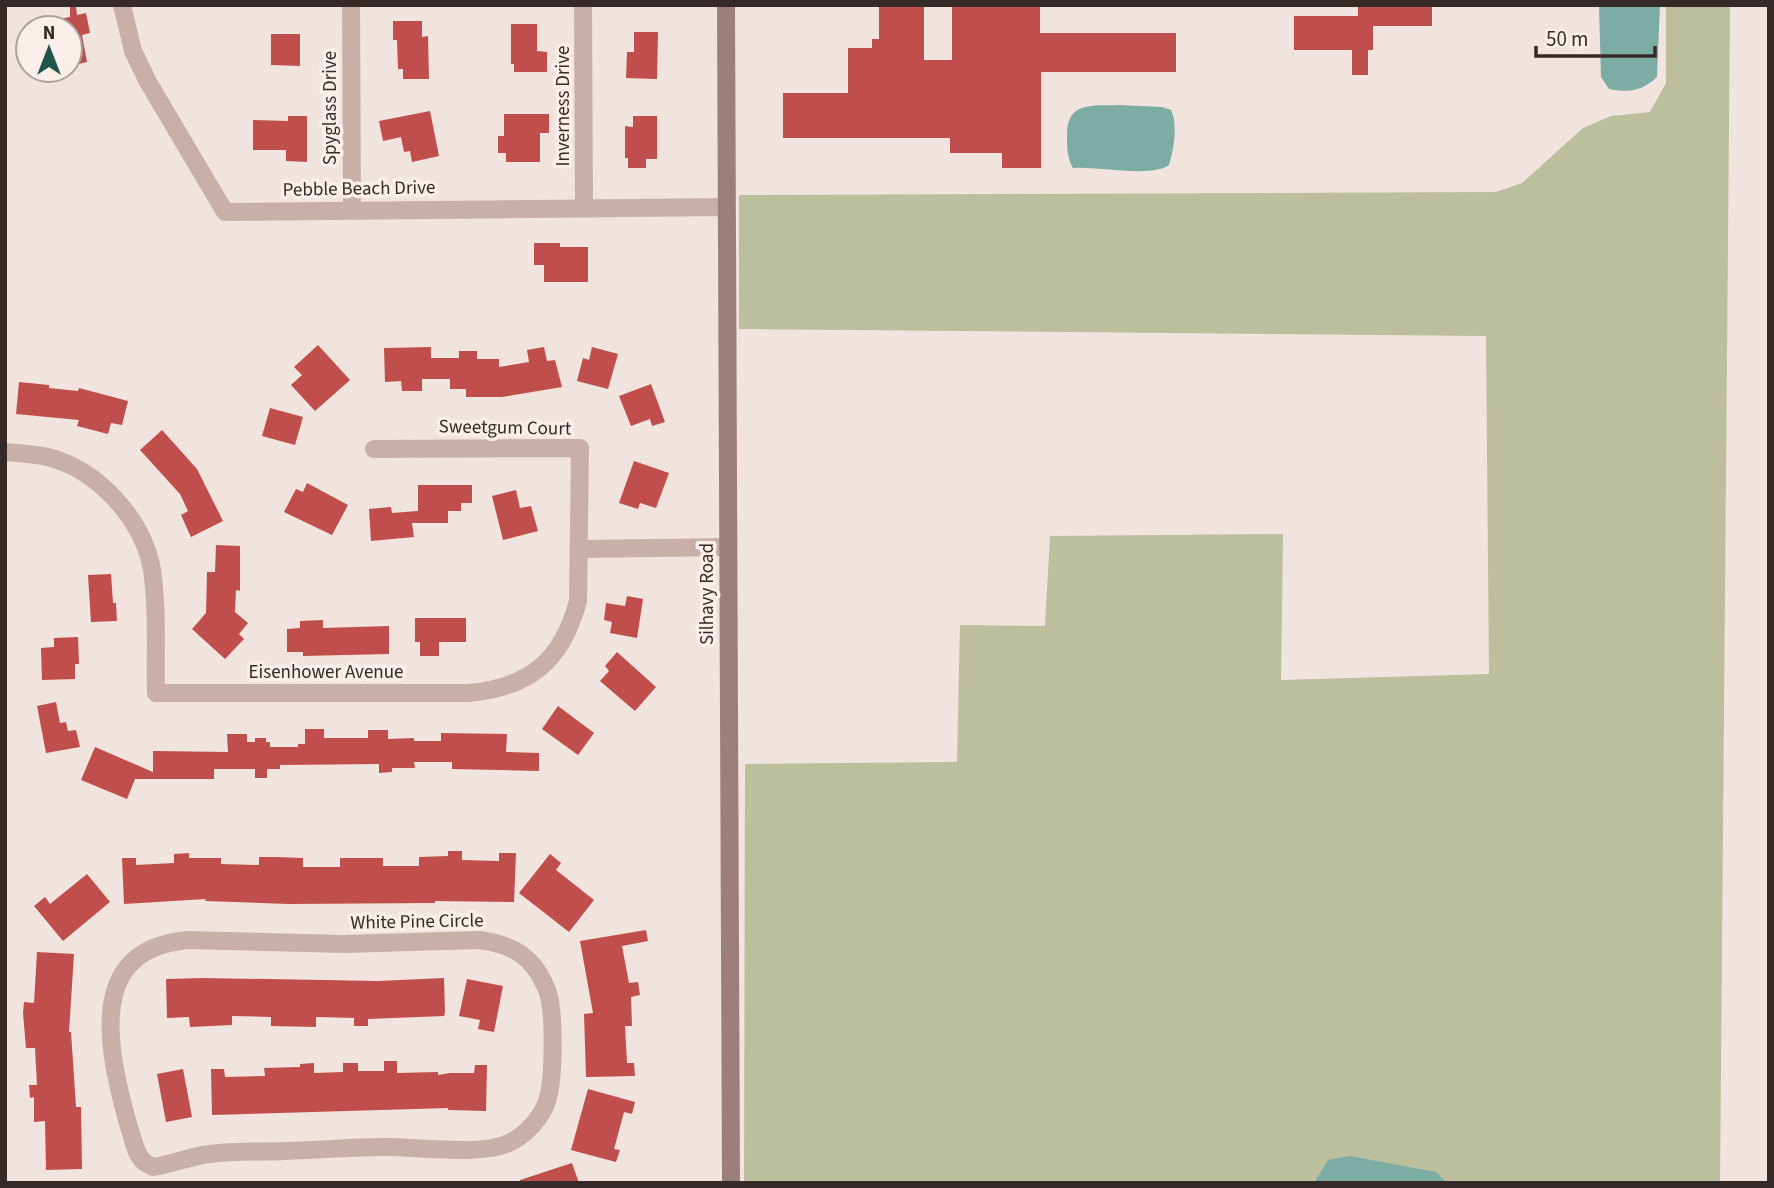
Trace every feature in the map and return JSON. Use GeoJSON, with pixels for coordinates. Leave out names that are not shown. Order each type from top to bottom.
{"type":"FeatureCollection","features":[{"type":"Feature","properties":{"kind":"street","name":"Pebble Beach Drive"},"geometry":{"type":"LineString","coordinates":[[122,5],[133,51],[148,82],[225,212],[726,207]]}},
{"type":"Feature","properties":{"kind":"street","name":"Spyglass Drive"},"geometry":{"type":"LineString","coordinates":[[351,5],[352,210]]}},
{"type":"Feature","properties":{"kind":"street","name":"Inverness Drive"},"geometry":{"type":"LineString","coordinates":[[583,5],[584,208]]}},
{"type":"Feature","properties":{"kind":"street","name":"Silhavy Road"},"geometry":{"type":"LineString","coordinates":[[726,5],[731,1183]]}},
{"type":"Feature","properties":{"kind":"street","name":"Sweetgum Court"},"geometry":{"type":"LineString","coordinates":[[374,449],[580,448],[579,549]]}},
{"type":"Feature","properties":{"kind":"street","name":"Eisenhower Avenue"},"geometry":{"type":"LineString","coordinates":[[5,452],[49,457],[79,471],[105,488],[142,538],[152,569],[156,694],[469,693],[492,691],[513,685],[552,657],[564,639],[578,601],[579,549]]}},
{"type":"Feature","properties":{"kind":"street"},"geometry":{"type":"LineString","coordinates":[[579,549],[728,547]]}},
{"type":"Feature","properties":{"kind":"street","name":"White Pine Circle"},"geometry":{"type":"LineString","coordinates":[[187,940],[345,944],[479,940],[499,942],[515,949],[542,977],[549,995],[551,1015],[551,1086],[547,1104],[536,1121],[512,1142],[476,1149],[383,1147],[209,1154],[153,1175],[136,1151],[121,1097],[111,1036],[116,985],[125,969],[154,947],[166,942],[187,940]]}},
{"type":"Feature","properties":{"kind":"green space"},"geometry":{"type":"Polygon","coordinates":[[[1666,5],[1730,5],[1720,1183],[1447,1183],[1435,1172],[1315,1180],[1314,1183],[744,1183],[745,764],[957,762],[960,625],[1045,626],[1050,536],[1283,534],[1281,680],[1489,674],[1486,336],[739,329],[739,195],[1496,192],[1522,183],[1583,128],[1611,116],[1650,112],[1666,83],[1666,5]]]}},
{"type":"Feature","properties":{"kind":"water"},"geometry":{"type":"Polygon","coordinates":[[[1599,5],[1660,5],[1657,77],[1646,85],[1629,91],[1609,89],[1601,77],[1599,5]]]}},
{"type":"Feature","properties":{"kind":"water"},"geometry":{"type":"Polygon","coordinates":[[[1091,106],[1162,107],[1171,110],[1174,137],[1169,165],[1150,171],[1073,168],[1067,144],[1071,116],[1076,111],[1091,106]]]}},
{"type":"Feature","properties":{"kind":"water"},"geometry":{"type":"Polygon","coordinates":[[[1350,1156],[1436,1172],[1447,1183],[1314,1183],[1328,1160],[1350,1156]]]}},
{"type":"Feature","properties":{"kind":"building"},"geometry":{"type":"Polygon","coordinates":[[[879,5],[924,5],[924,60],[952,60],[952,5],[1040,5],[1040,33],[1176,33],[1176,72],[1041,72],[1041,168],[1002,168],[1002,153],[950,153],[950,138],[783,138],[783,93],[848,93],[848,48],[872,48],[872,39],[879,39],[879,5]]]}},
{"type":"Feature","properties":{"kind":"building"},"geometry":{"type":"Polygon","coordinates":[[[1358,5],[1432,5],[1432,26],[1373,26],[1373,50],[1368,50],[1368,75],[1352,75],[1352,50],[1294,50],[1294,16],[1358,16],[1358,5]]]}},
{"type":"Feature","properties":{"kind":"building"},"geometry":{"type":"Polygon","coordinates":[[[70,7],[76,7],[77,14],[70,14],[70,7]]]}},
{"type":"Feature","properties":{"kind":"building"},"geometry":{"type":"Polygon","coordinates":[[[86,13],[90,33],[84,34],[84,14],[82,14],[86,13]]]}},
{"type":"Feature","properties":{"kind":"building"},"geometry":{"type":"Polygon","coordinates":[[[393,21],[422,21],[422,37],[428,36],[429,79],[403,79],[403,69],[398,69],[397,40],[393,40],[393,21]]]}},
{"type":"Feature","properties":{"kind":"building"},"geometry":{"type":"Polygon","coordinates":[[[511,24],[537,24],[537,51],[547,52],[547,72],[514,72],[514,64],[511,64],[511,24]]]}},
{"type":"Feature","properties":{"kind":"building"},"geometry":{"type":"Polygon","coordinates":[[[634,32],[658,32],[657,79],[626,78],[627,52],[634,52],[634,32]]]}},
{"type":"Feature","properties":{"kind":"building"},"geometry":{"type":"Polygon","coordinates":[[[271,34],[300,34],[300,66],[271,65],[271,34]]]}},
{"type":"Feature","properties":{"kind":"building"},"geometry":{"type":"Polygon","coordinates":[[[430,111],[439,156],[412,162],[410,151],[404,152],[401,137],[383,141],[379,121],[430,111]]]}},
{"type":"Feature","properties":{"kind":"building"},"geometry":{"type":"Polygon","coordinates":[[[504,114],[549,114],[549,133],[540,133],[540,162],[506,162],[506,153],[498,153],[498,136],[504,136],[504,114]]]}},
{"type":"Feature","properties":{"kind":"building"},"geometry":{"type":"Polygon","coordinates":[[[288,116],[307,116],[307,162],[286,161],[286,150],[253,150],[253,120],[288,121],[288,116]]]}},
{"type":"Feature","properties":{"kind":"building"},"geometry":{"type":"Polygon","coordinates":[[[633,116],[657,116],[657,159],[646,159],[646,168],[628,168],[628,158],[625,158],[625,126],[633,127],[633,116]]]}},
{"type":"Feature","properties":{"kind":"building"},"geometry":{"type":"Polygon","coordinates":[[[534,243],[588,247],[588,282],[544,282],[544,265],[534,265],[534,243]]]}},
{"type":"Feature","properties":{"kind":"building"},"geometry":{"type":"Polygon","coordinates":[[[318,345],[350,380],[315,411],[291,385],[302,375],[294,367],[318,345]]]}},
{"type":"Feature","properties":{"kind":"building"},"geometry":{"type":"Polygon","coordinates":[[[431,347],[431,358],[459,358],[459,351],[477,351],[477,359],[499,359],[499,367],[529,362],[527,350],[544,347],[547,361],[555,360],[562,387],[502,397],[466,397],[466,389],[450,389],[450,379],[422,379],[422,391],[402,391],[401,381],[385,382],[384,348],[431,347]]]}},
{"type":"Feature","properties":{"kind":"building"},"geometry":{"type":"Polygon","coordinates":[[[592,347],[618,354],[608,389],[577,381],[583,358],[589,360],[592,347]]]}},
{"type":"Feature","properties":{"kind":"building"},"geometry":{"type":"Polygon","coordinates":[[[19,382],[78,391],[79,388],[128,401],[122,425],[111,423],[108,434],[77,426],[79,420],[16,414],[19,382]]]}},
{"type":"Feature","properties":{"kind":"building"},"geometry":{"type":"Polygon","coordinates":[[[651,384],[665,422],[652,426],[650,419],[631,426],[619,396],[651,384]]]}},
{"type":"Feature","properties":{"kind":"building"},"geometry":{"type":"Polygon","coordinates":[[[270,408],[303,417],[295,445],[262,436],[270,408]]]}},
{"type":"Feature","properties":{"kind":"building"},"geometry":{"type":"Polygon","coordinates":[[[162,430],[197,469],[223,521],[191,537],[181,515],[188,511],[180,494],[140,450],[162,430]]]}},
{"type":"Feature","properties":{"kind":"building"},"geometry":{"type":"Polygon","coordinates":[[[634,461],[669,473],[656,508],[640,503],[638,509],[619,503],[634,461]]]}},
{"type":"Feature","properties":{"kind":"building"},"geometry":{"type":"Polygon","coordinates":[[[307,483],[348,505],[332,535],[284,512],[296,489],[303,492],[307,483]]]}},
{"type":"Feature","properties":{"kind":"building"},"geometry":{"type":"Polygon","coordinates":[[[418,485],[472,485],[472,503],[461,503],[461,511],[448,511],[448,523],[412,523],[414,537],[371,541],[369,509],[391,507],[392,513],[418,511],[418,485]]]}},
{"type":"Feature","properties":{"kind":"building"},"geometry":{"type":"Polygon","coordinates":[[[516,490],[520,508],[531,506],[538,531],[503,540],[492,496],[516,490]]]}},
{"type":"Feature","properties":{"kind":"building"},"geometry":{"type":"Polygon","coordinates":[[[216,545],[240,546],[240,591],[236,590],[235,612],[248,623],[239,634],[244,639],[225,659],[192,629],[206,613],[207,572],[215,572],[216,545]]]}},
{"type":"Feature","properties":{"kind":"building"},"geometry":{"type":"Polygon","coordinates":[[[111,574],[117,621],[91,622],[88,575],[111,574]]]}},
{"type":"Feature","properties":{"kind":"building"},"geometry":{"type":"Polygon","coordinates":[[[627,596],[643,599],[637,638],[610,633],[612,622],[604,620],[606,603],[625,606],[627,596]]]}},
{"type":"Feature","properties":{"kind":"building"},"geometry":{"type":"Polygon","coordinates":[[[415,618],[466,618],[466,642],[439,642],[439,656],[420,656],[420,642],[415,642],[415,618]]]}},
{"type":"Feature","properties":{"kind":"building"},"geometry":{"type":"Polygon","coordinates":[[[323,620],[323,628],[389,626],[389,654],[303,656],[303,652],[287,652],[287,629],[300,628],[300,621],[323,620]]]}},
{"type":"Feature","properties":{"kind":"building"},"geometry":{"type":"Polygon","coordinates":[[[78,637],[79,664],[75,664],[75,679],[42,680],[41,648],[54,647],[54,638],[78,637]]]}},
{"type":"Feature","properties":{"kind":"building"},"geometry":{"type":"Polygon","coordinates":[[[617,652],[656,687],[635,711],[600,681],[609,671],[605,666],[617,652]]]}},
{"type":"Feature","properties":{"kind":"building"},"geometry":{"type":"Polygon","coordinates":[[[56,702],[60,723],[66,722],[68,731],[76,730],[80,747],[46,753],[37,706],[56,702]]]}},
{"type":"Feature","properties":{"kind":"building"},"geometry":{"type":"Polygon","coordinates":[[[558,706],[594,733],[578,755],[542,729],[558,706]]]}},
{"type":"Feature","properties":{"kind":"building"},"geometry":{"type":"Polygon","coordinates":[[[305,729],[324,729],[324,738],[368,738],[368,730],[388,730],[388,739],[414,738],[414,741],[441,741],[441,733],[507,734],[506,752],[539,753],[539,771],[452,769],[452,762],[414,762],[415,768],[392,768],[392,772],[379,773],[379,764],[280,765],[280,769],[267,769],[267,778],[255,778],[255,769],[214,769],[214,779],[135,779],[127,799],[81,780],[95,747],[153,772],[153,751],[228,752],[227,734],[247,734],[247,742],[255,742],[255,738],[266,738],[270,747],[298,747],[298,744],[305,744],[305,729]]]}},
{"type":"Feature","properties":{"kind":"building"},"geometry":{"type":"Polygon","coordinates":[[[448,851],[462,851],[462,860],[499,861],[499,853],[516,853],[514,902],[288,904],[205,901],[206,899],[124,904],[122,858],[136,858],[136,865],[174,863],[174,854],[189,853],[189,858],[221,858],[221,864],[259,865],[259,857],[276,857],[303,858],[303,867],[340,867],[340,858],[383,858],[383,866],[419,866],[419,857],[448,856],[448,851]]]}},
{"type":"Feature","properties":{"kind":"building"},"geometry":{"type":"Polygon","coordinates":[[[550,854],[561,863],[556,870],[594,900],[569,932],[519,893],[550,854]]]}},
{"type":"Feature","properties":{"kind":"building"},"geometry":{"type":"Polygon","coordinates":[[[87,874],[110,902],[63,941],[34,906],[45,897],[50,904],[87,874]]]}},
{"type":"Feature","properties":{"kind":"building"},"geometry":{"type":"Polygon","coordinates":[[[646,930],[648,941],[622,946],[629,983],[638,982],[640,995],[631,997],[632,1026],[625,1026],[627,1063],[634,1063],[635,1076],[586,1077],[584,1014],[593,1013],[580,941],[646,930]]]}},
{"type":"Feature","properties":{"kind":"building"},"geometry":{"type":"Polygon","coordinates":[[[37,952],[74,954],[69,1032],[76,1107],[81,1107],[82,1169],[46,1170],[45,1121],[34,1122],[34,1097],[30,1098],[29,1085],[37,1085],[35,1048],[26,1048],[23,1013],[24,1002],[34,1003],[37,952]]]}},
{"type":"Feature","properties":{"kind":"building"},"geometry":{"type":"Polygon","coordinates":[[[444,978],[445,1013],[444,1016],[368,1019],[368,1026],[354,1026],[354,1018],[316,1017],[316,1027],[271,1026],[271,1017],[232,1016],[232,1025],[190,1027],[189,1017],[167,1018],[166,979],[378,981],[444,978]]]}},
{"type":"Feature","properties":{"kind":"building"},"geometry":{"type":"Polygon","coordinates":[[[467,979],[503,986],[494,1032],[478,1029],[480,1020],[459,1016],[467,979]]]}},
{"type":"Feature","properties":{"kind":"building"},"geometry":{"type":"Polygon","coordinates":[[[384,1061],[397,1061],[397,1073],[438,1072],[438,1075],[474,1073],[475,1065],[487,1065],[486,1111],[448,1108],[212,1115],[211,1069],[224,1069],[225,1077],[265,1076],[264,1068],[300,1067],[300,1064],[314,1063],[314,1073],[343,1072],[343,1063],[358,1063],[358,1071],[384,1071],[384,1061]]]}},
{"type":"Feature","properties":{"kind":"building"},"geometry":{"type":"Polygon","coordinates":[[[183,1069],[192,1117],[166,1122],[157,1074],[183,1069]]]}},
{"type":"Feature","properties":{"kind":"building"},"geometry":{"type":"Polygon","coordinates":[[[588,1089],[635,1102],[632,1114],[624,1112],[614,1149],[620,1150],[616,1162],[571,1150],[588,1089]]]}},
{"type":"Feature","properties":{"kind":"building"},"geometry":{"type":"Polygon","coordinates":[[[572,1163],[579,1183],[520,1183],[520,1180],[572,1163]]]}}]}
